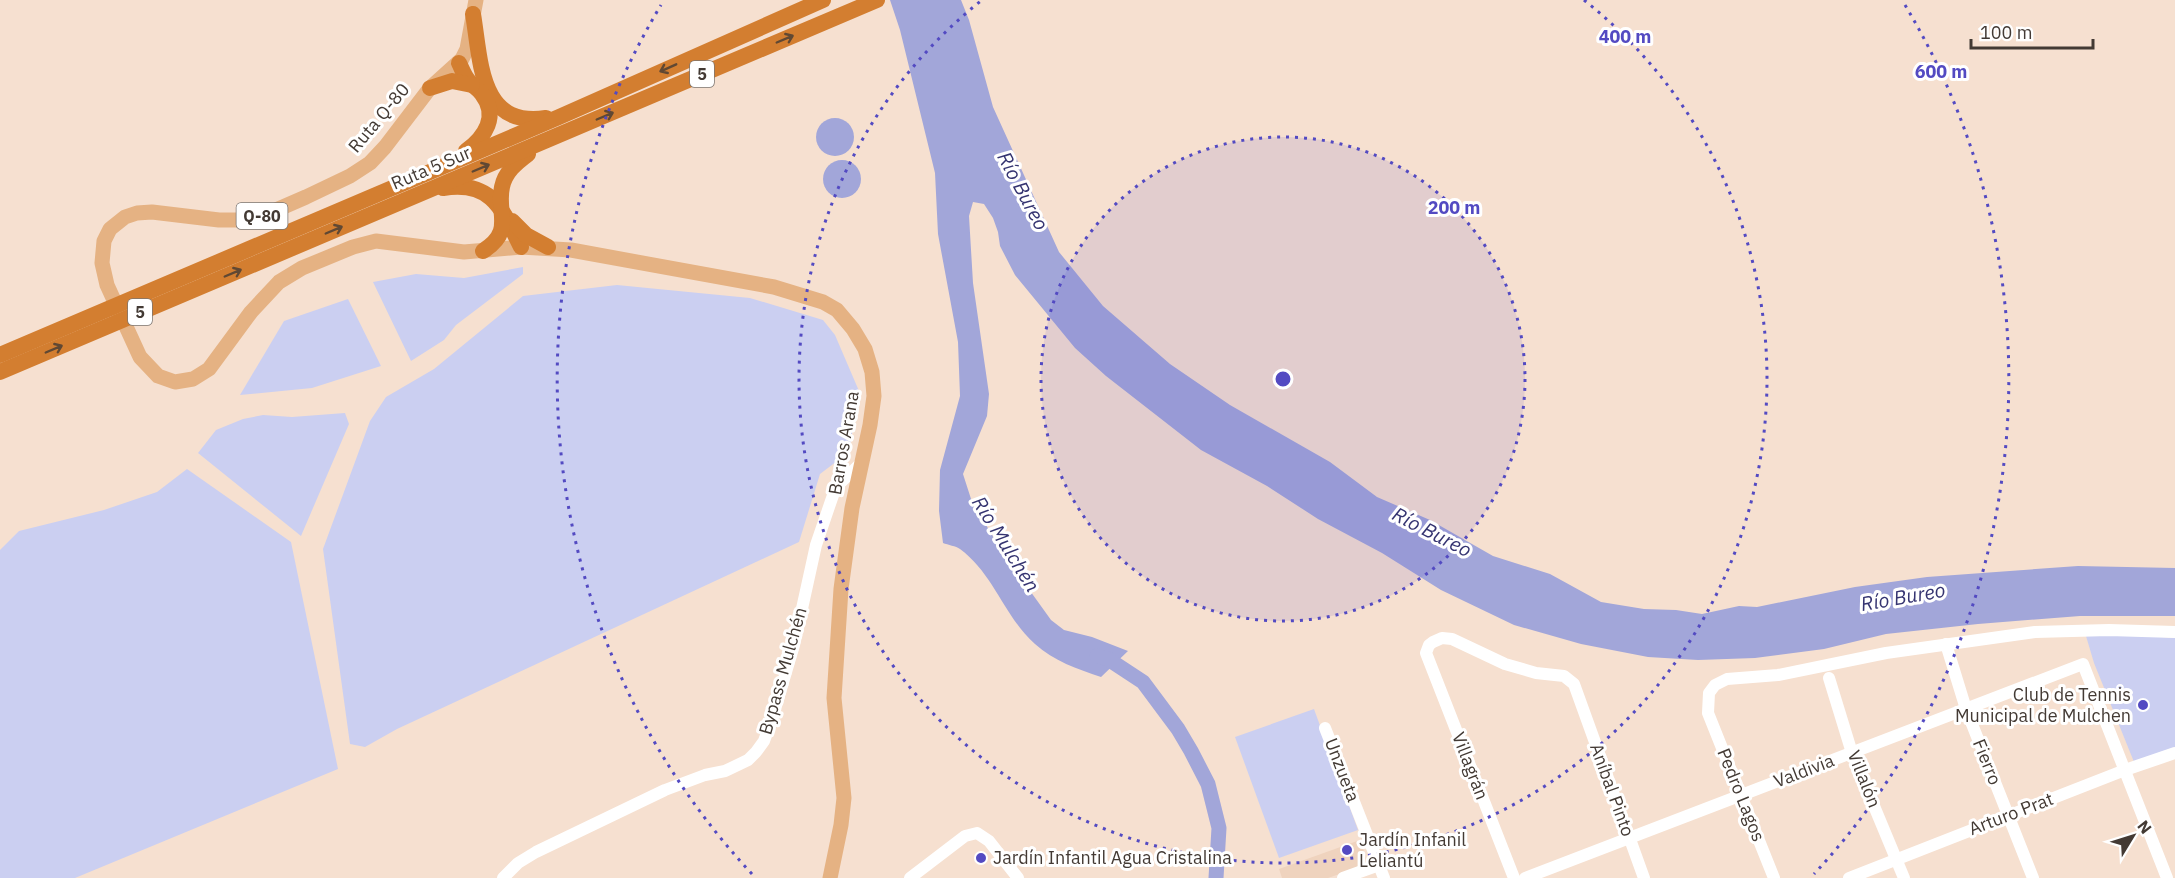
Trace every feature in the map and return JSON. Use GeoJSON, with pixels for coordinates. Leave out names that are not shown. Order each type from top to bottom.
{"type":"FeatureCollection","features":[{"type":"Feature","properties":{"kind":"highway","name":"Ruta 5 Sur"},"geometry":{"type":"LineString","coordinates":[[0,355],[559,117],[823,0]]}},
{"type":"Feature","properties":{"kind":"highway","name":"Ruta 5 Sur"},"geometry":{"type":"LineString","coordinates":[[0,372],[877,0]]}},
{"type":"Feature","properties":{"kind":"highway"},"geometry":{"type":"LineString","coordinates":[[475,7],[478,80],[500,108],[510,116],[522,119],[559,117]]}},
{"type":"Feature","properties":{"kind":"highway"},"geometry":{"type":"LineString","coordinates":[[451,163],[481,139],[488,124],[489,112],[471,65],[459,63]]}},
{"type":"Feature","properties":{"kind":"highway"},"geometry":{"type":"LineString","coordinates":[[430,88],[452,81],[478,80]]}},
{"type":"Feature","properties":{"kind":"highway"},"geometry":{"type":"LineString","coordinates":[[483,251],[498,237],[503,211],[501,193],[507,174],[516,163],[551,139]]}},
{"type":"Feature","properties":{"kind":"highway"},"geometry":{"type":"LineString","coordinates":[[427,191],[455,187],[476,189],[492,197],[526,235],[548,247]]}},
{"type":"Feature","properties":{"kind":"highway"},"geometry":{"type":"LineString","coordinates":[[503,211],[521,247]]}},
{"type":"Feature","properties":{"kind":"main road","name":"Ruta Q-80"},"geometry":{"type":"LineString","coordinates":[[132,342],[102,269],[103,248],[107,234],[120,220],[137,213],[152,212],[239,221],[272,212],[350,176],[370,163],[386,147],[430,88],[459,63],[467,49],[475,7]]}},
{"type":"Feature","properties":{"kind":"main road","name":"Barros Arana"},"geometry":{"type":"LineString","coordinates":[[132,342],[142,362],[158,376],[175,382],[199,377],[209,369],[251,312],[279,282],[303,268],[353,247],[376,241],[464,252],[548,247],[639,261],[774,287],[831,306],[848,322],[859,339],[872,372],[874,396],[844,559],[835,676],[835,718],[844,798],[830,878]]}},
{"type":"Feature","properties":{"kind":"street","name":"Bypass Mulchén"},"geometry":{"type":"LineString","coordinates":[[503,878],[518,863],[536,852],[665,790],[725,771],[748,760],[756,752],[764,741],[773,716],[794,645],[816,545],[836,487],[861,463]]}},
{"type":"Feature","properties":{"kind":"street"},"geometry":{"type":"LineString","coordinates":[[1946,644],[2058,630],[2175,632]]}},
{"type":"Feature","properties":{"kind":"street","name":"Aníbal Pinto"},"geometry":{"type":"LineString","coordinates":[[1426,653],[1433,642],[1442,638],[1452,639],[1505,664],[1536,673],[1560,675],[1568,678],[1574,684],[1644,878]]}},
{"type":"Feature","properties":{"kind":"street","name":"Fierro"},"geometry":{"type":"LineString","coordinates":[[1946,644],[1966,709],[2033,878]]}},
{"type":"Feature","properties":{"kind":"street","name":"Pedro Lagos"},"geometry":{"type":"LineString","coordinates":[[1774,878],[1708,713],[1709,693],[1723,680],[1778,675],[1878,654],[1946,644]]}},
{"type":"Feature","properties":{"kind":"street","name":"Villagrán"},"geometry":{"type":"LineString","coordinates":[[1426,653],[1514,878]]}},
{"type":"Feature","properties":{"kind":"street","name":"Valdivia"},"geometry":{"type":"LineString","coordinates":[[1525,878],[2083,664],[2124,770]]}},
{"type":"Feature","properties":{"kind":"street","name":"Villalón"},"geometry":{"type":"LineString","coordinates":[[1829,678],[1852,753],[1904,878]]}},
{"type":"Feature","properties":{"kind":"street","name":"Unzueta"},"geometry":{"type":"LineString","coordinates":[[1325,728],[1384,878]]}},
{"type":"Feature","properties":{"kind":"street","name":"Arturo Prat"},"geometry":{"type":"LineString","coordinates":[[1849,878],[2124,770],[2175,753]]}},
{"type":"Feature","properties":{"kind":"street"},"geometry":{"type":"LineString","coordinates":[[2124,770],[2167,878]]}},
{"type":"Feature","properties":{"kind":"street"},"geometry":{"type":"LineString","coordinates":[[910,878],[965,836],[977,833],[989,840],[1018,878]]}},
{"type":"Feature","properties":{"kind":"street"},"geometry":{"type":"LineString","coordinates":[[1343,878],[1379,865]]}},
{"type":"Feature","properties":{"kind":"shaded area"},"geometry":{"type":"Polygon","coordinates":[[[523,267],[523,274],[456,325],[444,340],[411,361],[373,282],[416,274],[464,278],[523,267]]]}},
{"type":"Feature","properties":{"kind":"shaded area"},"geometry":{"type":"Polygon","coordinates":[[[617,285],[750,298],[823,320],[835,335],[859,391],[849,452],[820,474],[799,542],[397,729],[365,747],[350,744],[323,549],[370,421],[386,397],[434,369],[523,296],[617,285]]]}},
{"type":"Feature","properties":{"kind":"shaded area"},"geometry":{"type":"Polygon","coordinates":[[[348,299],[381,366],[312,388],[240,395],[284,321],[348,299]]]}},
{"type":"Feature","properties":{"kind":"shaded area"},"geometry":{"type":"Polygon","coordinates":[[[345,413],[349,424],[301,536],[198,453],[216,430],[243,419],[263,415],[292,417],[345,413]]]}},
{"type":"Feature","properties":{"kind":"shaded area"},"geometry":{"type":"Polygon","coordinates":[[[187,469],[291,542],[338,769],[75,878],[0,878],[0,550],[19,531],[104,510],[157,492],[187,469]]]}},
{"type":"Feature","properties":{"kind":"shaded area","name":"Club de Tennis Municipal de Mulchen"},"geometry":{"type":"Polygon","coordinates":[[[2112,633],[2175,638],[2175,747],[2134,762],[2094,663],[2086,636],[2112,633]]]}},
{"type":"Feature","properties":{"kind":"shaded area"},"geometry":{"type":"Polygon","coordinates":[[[1314,709],[1358,830],[1279,858],[1235,737],[1314,709]]]}},
{"type":"Feature","properties":{"kind":"shaded area","name":"Jardín Infanil Leliantú"},"geometry":{"type":"Polygon","coordinates":[[[1360,840],[1367,860],[1365,865],[1328,878],[1282,878],[1279,869],[1360,840]]]}},
{"type":"Feature","properties":{"kind":"water","name":"Río Bureo"},"geometry":{"type":"Polygon","coordinates":[[[890,0],[961,0],[969,20],[993,107],[1059,252],[1103,306],[1170,364],[1230,405],[1330,462],[1377,497],[1430,520],[1493,556],[1550,574],[1601,602],[1644,609],[1702,614],[1739,606],[1757,607],[1855,587],[1927,577],[2078,566],[2175,568],[2175,616],[2080,616],[1978,624],[1886,634],[1824,649],[1755,658],[1698,660],[1648,657],[1581,644],[1514,625],[1441,590],[1382,553],[1318,519],[1267,486],[1201,450],[1106,376],[1075,348],[1015,275],[1000,246],[993,218],[984,204],[973,202],[969,216],[973,283],[989,394],[987,416],[963,474],[972,502],[1005,556],[1051,620],[1064,630],[1092,637],[1128,651],[1101,677],[1066,664],[1042,650],[1015,622],[991,583],[972,559],[958,548],[943,543],[939,511],[940,470],[960,396],[958,342],[938,234],[935,173],[900,30],[890,0]]]}},
{"type":"Feature","properties":{"kind":"water"},"geometry":{"type":"Polygon","coordinates":[[[835,118],[842,119],[848,124],[853,130],[853,144],[848,150],[842,155],[835,156],[828,155],[822,150],[817,144],[816,137],[817,130],[822,124],[828,119],[835,118]]]}},
{"type":"Feature","properties":{"kind":"water"},"geometry":{"type":"Polygon","coordinates":[[[842,160],[849,161],[855,166],[860,172],[860,186],[855,192],[849,197],[842,198],[835,197],[829,192],[824,186],[823,179],[824,172],[829,166],[835,161],[842,160]]]}},
{"type":"Feature","properties":{"kind":"waterway","name":"Río Mulchén"},"geometry":{"type":"LineString","coordinates":[[1097,656],[1108,659],[1143,682],[1178,729],[1191,751],[1208,784],[1219,828],[1216,878]]}},
{"type":"Feature","properties":{"kind":"place","name":"Club de Tennis Municipal de Mulchen"},"geometry":{"type":"Point","coordinates":[2143,705]}},
{"type":"Feature","properties":{"kind":"place","name":"Jardín Infanil Leliantú"},"geometry":{"type":"Point","coordinates":[1347,850]}},
{"type":"Feature","properties":{"kind":"place","name":"Jardín Infantil Agua Cristalina"},"geometry":{"type":"Point","coordinates":[981,858]}}]}
